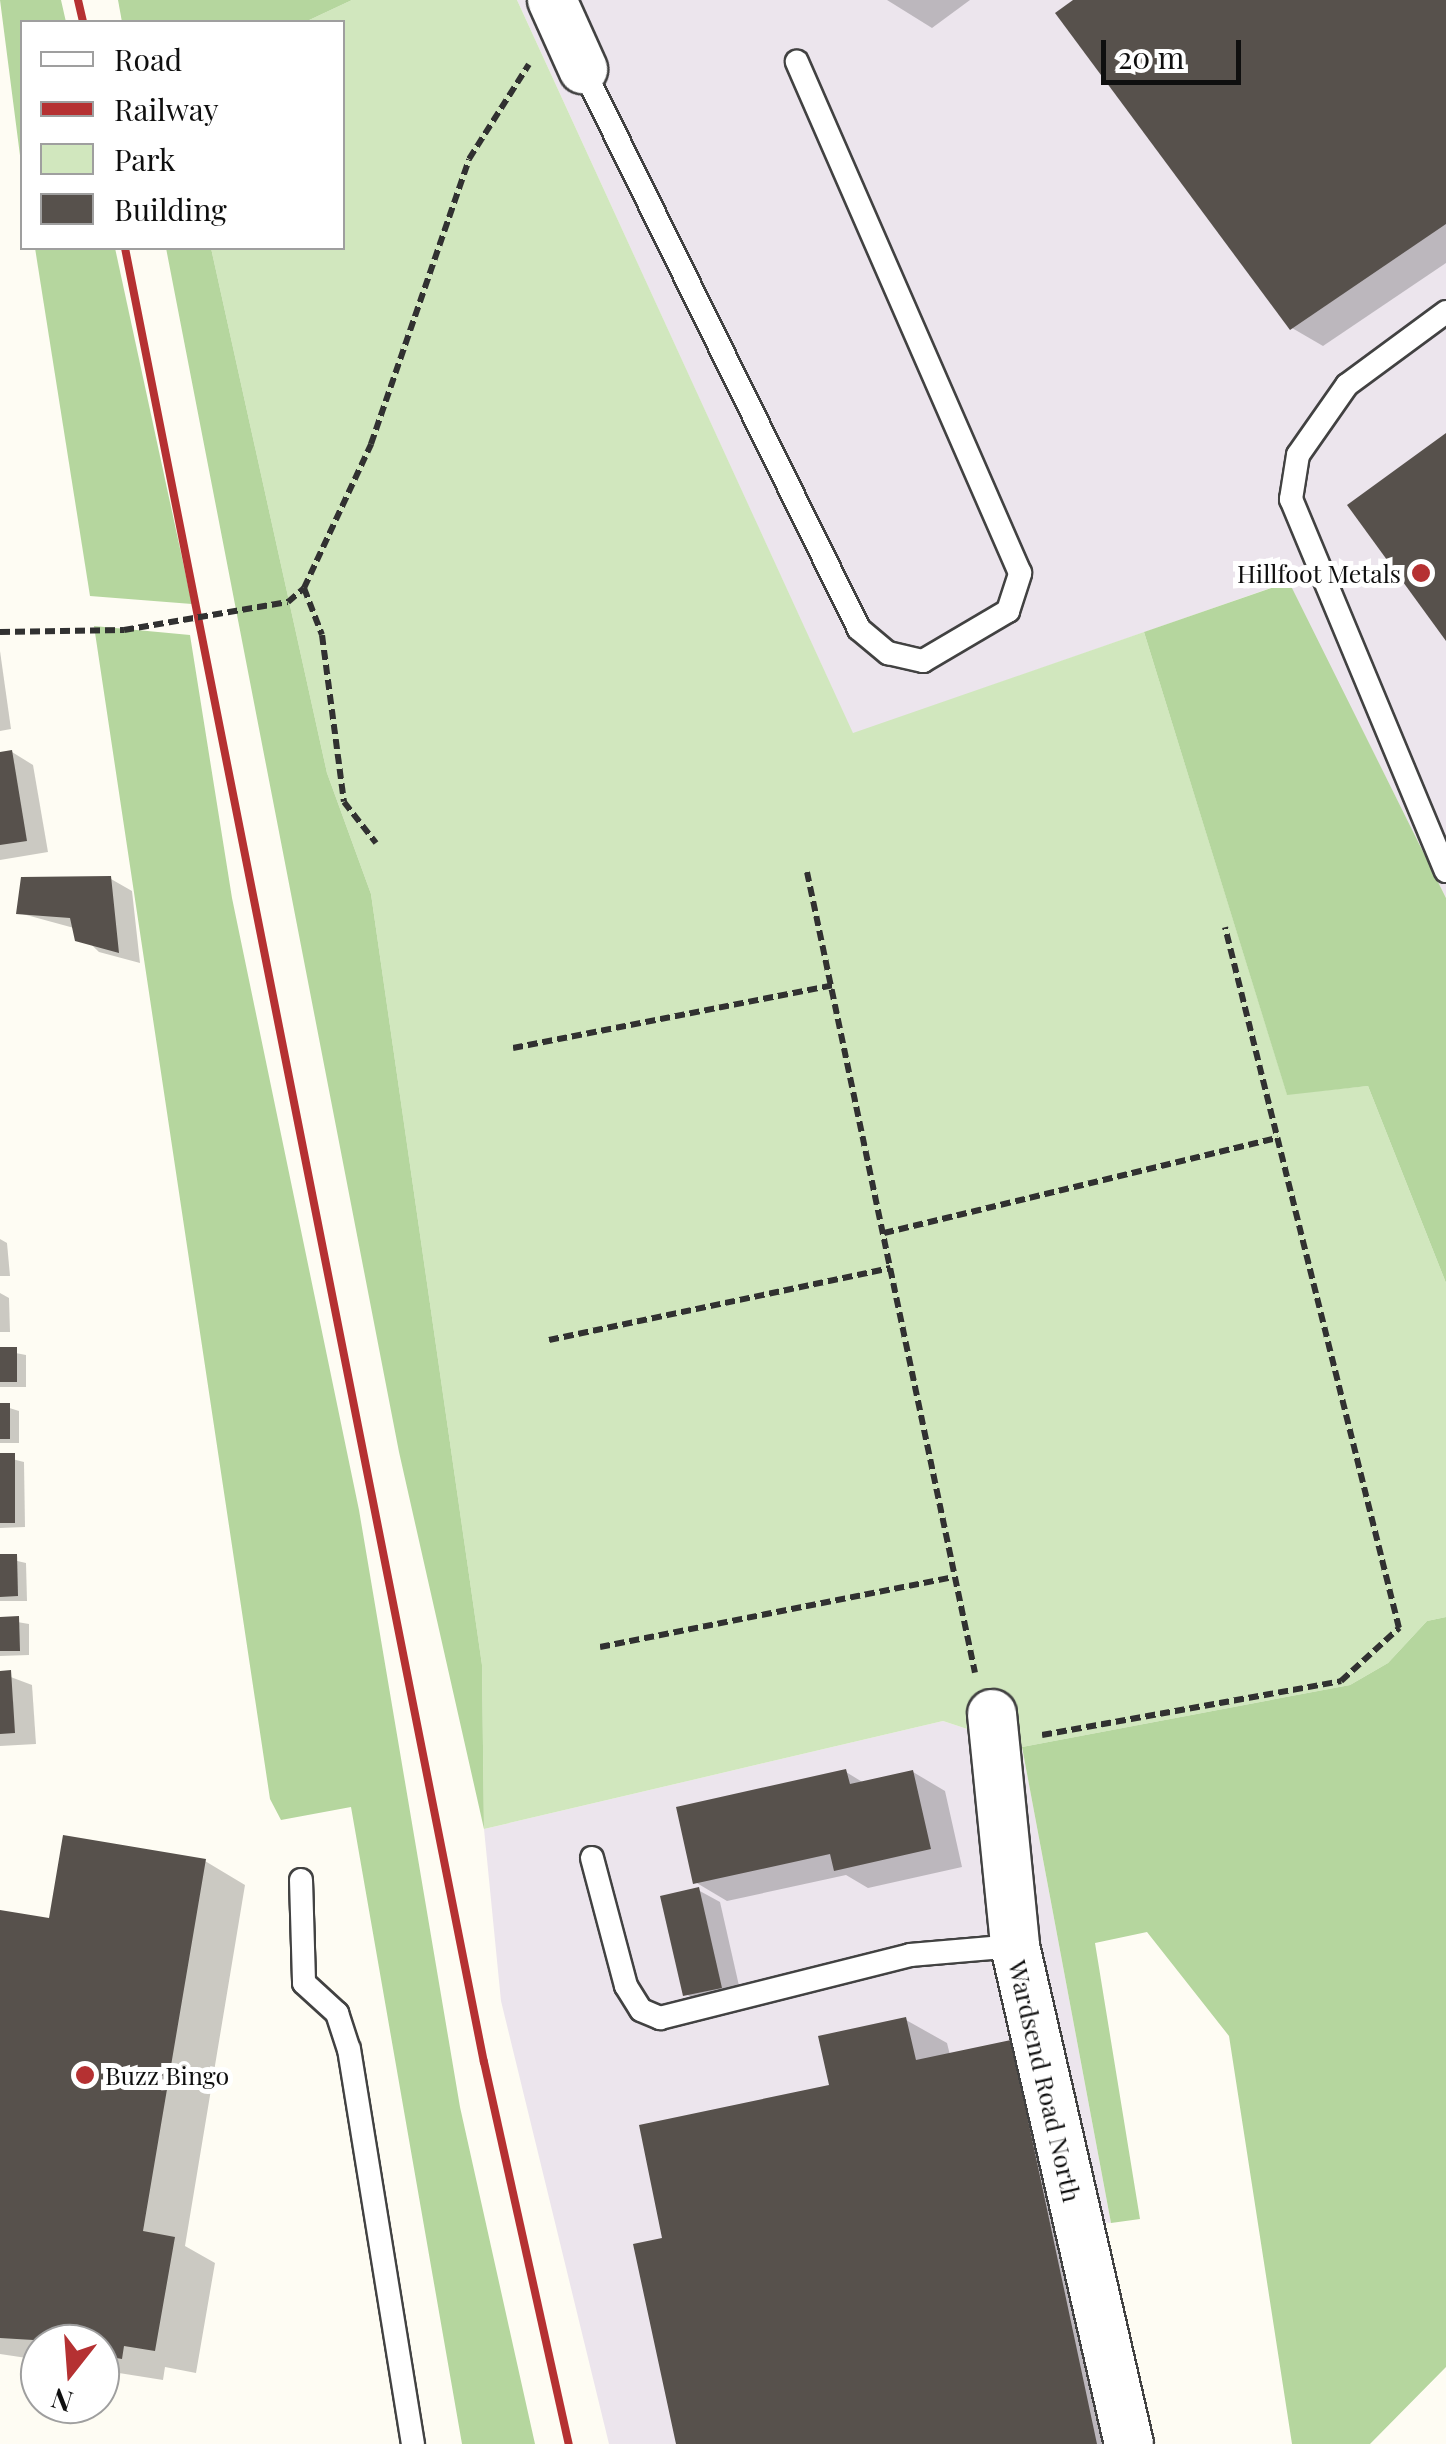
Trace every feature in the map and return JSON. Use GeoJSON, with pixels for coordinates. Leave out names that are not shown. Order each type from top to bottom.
{"type":"FeatureCollection","features":[{"type":"Feature","properties":{"kind":"street"},"geometry":{"type":"LineString","coordinates":[[554,10],[583,69]]}},
{"type":"Feature","properties":{"kind":"street","name":"Wardsend Road North"},"geometry":{"type":"LineString","coordinates":[[994,1729],[1015,1946],[1129,2444]]}},
{"type":"Feature","properties":{"kind":"lane"},"geometry":{"type":"LineString","coordinates":[[583,69],[859,628],[888,653],[922,661],[1008,612],[1020,574],[798,62]]}},
{"type":"Feature","properties":{"kind":"lane"},"geometry":{"type":"LineString","coordinates":[[1446,312],[1347,386],[1298,456],[1291,499],[1446,871]]}},
{"type":"Feature","properties":{"kind":"lane"},"geometry":{"type":"LineString","coordinates":[[592,1858],[626,1986],[641,2010],[660,2018],[910,1955],[1015,1946]]}},
{"type":"Feature","properties":{"kind":"lane"},"geometry":{"type":"LineString","coordinates":[[301,1880],[304,1983],[337,2013],[349,2049],[413,2444]]}},
{"type":"Feature","properties":{"kind":"path"},"geometry":{"type":"LineString","coordinates":[[0,632],[124,630],[288,602],[304,588],[370,444],[469,160],[554,10]]}},
{"type":"Feature","properties":{"kind":"path"},"geometry":{"type":"LineString","coordinates":[[304,588],[322,635],[344,802],[376,843]]}},
{"type":"Feature","properties":{"kind":"path"},"geometry":{"type":"LineString","coordinates":[[807,872],[835,985],[953,1577],[994,1729],[1341,1681],[1399,1628],[1226,927]]}},
{"type":"Feature","properties":{"kind":"path"},"geometry":{"type":"LineString","coordinates":[[514,1048],[835,985]]}},
{"type":"Feature","properties":{"kind":"path"},"geometry":{"type":"LineString","coordinates":[[884,1233],[1278,1138]]}},
{"type":"Feature","properties":{"kind":"path"},"geometry":{"type":"LineString","coordinates":[[550,1340],[890,1268]]}},
{"type":"Feature","properties":{"kind":"path"},"geometry":{"type":"LineString","coordinates":[[600,1647],[953,1577]]}},
{"type":"Feature","properties":{"kind":"shaded area"},"geometry":{"type":"Polygon","coordinates":[[[517,0],[1446,0],[1446,898],[1288,582],[853,734],[517,0]]]}},
{"type":"Feature","properties":{"kind":"shaded area"},"geometry":{"type":"Polygon","coordinates":[[[943,1721],[1022,1747],[1111,2223],[1077,2220],[1129,2444],[609,2444],[501,2001],[484,1829],[943,1721]]]}},
{"type":"Feature","properties":{"kind":"green space"},"geometry":{"type":"Polygon","coordinates":[[[0,0],[61,0],[66,20],[20,20],[20,155],[0,0]]]}},
{"type":"Feature","properties":{"kind":"green space"},"geometry":{"type":"Polygon","coordinates":[[[118,0],[352,0],[309,20],[122,20],[118,0]]]}},
{"type":"Feature","properties":{"kind":"green space"},"geometry":{"type":"Polygon","coordinates":[[[352,0],[517,0],[853,733],[1144,632],[1287,1094],[1368,1086],[1446,1283],[1446,1617],[1427,1621],[1388,1663],[1350,1685],[1022,1747],[943,1721],[484,1829],[482,1665],[371,894],[327,773],[211,250],[345,250],[345,20],[309,20],[352,0]]]}},
{"type":"Feature","properties":{"kind":"green space"},"geometry":{"type":"Polygon","coordinates":[[[35,250],[115,250],[192,604],[90,596],[35,250]]]}},
{"type":"Feature","properties":{"kind":"green space"},"geometry":{"type":"Polygon","coordinates":[[[166,250],[211,250],[327,773],[371,894],[482,1665],[484,1829],[399,1452],[166,250]]]}},
{"type":"Feature","properties":{"kind":"green space"},"geometry":{"type":"Polygon","coordinates":[[[1289,582],[1446,898],[1446,1283],[1368,1086],[1287,1095],[1144,632],[1289,582]]]}},
{"type":"Feature","properties":{"kind":"green space"},"geometry":{"type":"Polygon","coordinates":[[[94,626],[190,635],[232,898],[359,1510],[460,2107],[535,2444],[462,2444],[351,1807],[281,1820],[270,1799],[94,626]]]}},
{"type":"Feature","properties":{"kind":"green space"},"geometry":{"type":"Polygon","coordinates":[[[1446,1617],[1446,2367],[1370,2444],[1292,2444],[1229,2036],[1147,1932],[1095,1943],[1140,2219],[1111,2223],[1022,1747],[1350,1685],[1388,1663],[1427,1621],[1446,1617]]]}},
{"type":"Feature","properties":{"kind":"building"},"geometry":{"type":"Polygon","coordinates":[[[1073,0],[1446,0],[1446,224],[1290,330],[1055,13],[1073,0]]]}},
{"type":"Feature","properties":{"kind":"building","name":"Hillfoot Metals"},"geometry":{"type":"Polygon","coordinates":[[[1446,433],[1446,641],[1347,505],[1446,433]]]}},
{"type":"Feature","properties":{"kind":"building"},"geometry":{"type":"Polygon","coordinates":[[[12,750],[27,841],[0,845],[0,752],[12,750]]]}},
{"type":"Feature","properties":{"kind":"building"},"geometry":{"type":"Polygon","coordinates":[[[111,876],[119,953],[75,941],[70,918],[16,914],[21,877],[111,876]]]}},
{"type":"Feature","properties":{"kind":"building"},"geometry":{"type":"Polygon","coordinates":[[[0,1347],[17,1347],[17,1382],[0,1382],[0,1347]]]}},
{"type":"Feature","properties":{"kind":"building"},"geometry":{"type":"Polygon","coordinates":[[[0,1403],[10,1403],[10,1439],[0,1439],[0,1403]]]}},
{"type":"Feature","properties":{"kind":"building"},"geometry":{"type":"Polygon","coordinates":[[[0,1453],[15,1453],[15,1523],[0,1523],[0,1453]]]}},
{"type":"Feature","properties":{"kind":"building"},"geometry":{"type":"Polygon","coordinates":[[[0,1554],[17,1554],[18,1596],[0,1597],[0,1554]]]}},
{"type":"Feature","properties":{"kind":"building"},"geometry":{"type":"Polygon","coordinates":[[[19,1616],[20,1651],[0,1651],[0,1617],[19,1616]]]}},
{"type":"Feature","properties":{"kind":"building"},"geometry":{"type":"Polygon","coordinates":[[[11,1670],[15,1733],[0,1734],[0,1671],[11,1670]]]}},
{"type":"Feature","properties":{"kind":"building"},"geometry":{"type":"Polygon","coordinates":[[[846,1769],[850,1784],[913,1770],[931,1849],[834,1871],[830,1854],[693,1884],[676,1807],[846,1769]]]}},
{"type":"Feature","properties":{"kind":"building","name":"Buzz Bingo"},"geometry":{"type":"Polygon","coordinates":[[[63,1835],[206,1859],[143,2231],[175,2237],[155,2351],[124,2346],[122,2359],[120,2324],[20,2324],[20,2339],[0,2338],[0,1910],[49,1918],[63,1835]]]}},
{"type":"Feature","properties":{"kind":"building"},"geometry":{"type":"Polygon","coordinates":[[[699,1887],[722,1988],[683,1996],[660,1896],[699,1887]]]}},
{"type":"Feature","properties":{"kind":"building"},"geometry":{"type":"Polygon","coordinates":[[[906,2017],[916,2060],[1011,2040],[1097,2444],[676,2444],[633,2244],[662,2238],[639,2125],[829,2085],[818,2036],[906,2017]]]}},
{"type":"Feature","properties":{"kind":"railway"},"geometry":{"type":"LineString","coordinates":[[78,0],[83,20]]}},
{"type":"Feature","properties":{"kind":"railway"},"geometry":{"type":"LineString","coordinates":[[125,250],[484,2062],[569,2444]]}},
{"type":"Feature","properties":{"kind":"place","name":"Hillfoot Metals"},"geometry":{"type":"Point","coordinates":[1421,573]}},
{"type":"Feature","properties":{"kind":"place","name":"Buzz Bingo"},"geometry":{"type":"Point","coordinates":[85,2075]}}]}
